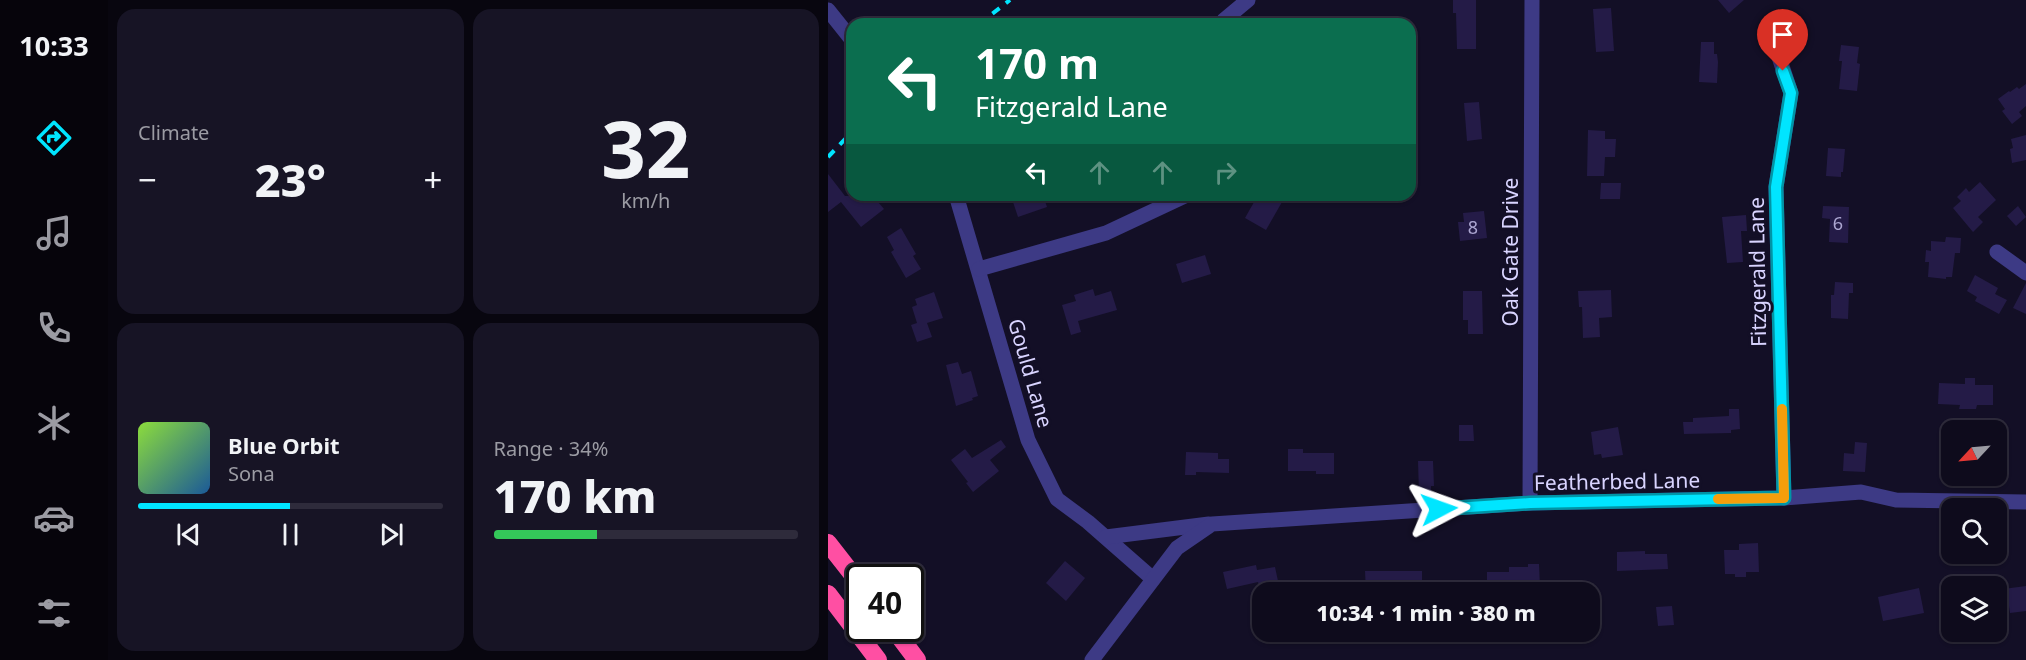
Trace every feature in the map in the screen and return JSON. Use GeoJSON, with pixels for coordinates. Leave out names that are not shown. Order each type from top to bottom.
{"type":"FeatureCollection","features":[{"type":"Feature","properties":{"kind":"highway"},"geometry":{"type":"LineString","coordinates":[[828,543],[846,566]]}},
{"type":"Feature","properties":{"kind":"highway"},"geometry":{"type":"LineString","coordinates":[[828,594],[878,660]]}},
{"type":"Feature","properties":{"kind":"highway"},"geometry":{"type":"LineString","coordinates":[[904,642],[917,660]]}},
{"type":"Feature","properties":{"kind":"street"},"geometry":{"type":"LineString","coordinates":[[1228,18],[1248,0]]}},
{"type":"Feature","properties":{"kind":"street","name":"Oak Gate Drive"},"geometry":{"type":"LineString","coordinates":[[1530,503],[1532,0]]}},
{"type":"Feature","properties":{"kind":"street"},"geometry":{"type":"LineString","coordinates":[[828,10],[846,32]]}},
{"type":"Feature","properties":{"kind":"street","name":"Fitzgerald Lane"},"geometry":{"type":"LineString","coordinates":[[1776,48],[1791,93],[1776,187],[1784,498]]}},
{"type":"Feature","properties":{"kind":"street","name":"Gould Lane"},"geometry":{"type":"LineString","coordinates":[[958,201],[1028,440],[1045,478],[1056,499],[1106,537],[1154,579]]}},
{"type":"Feature","properties":{"kind":"street"},"geometry":{"type":"LineString","coordinates":[[979,269],[1106,232],[1174,201]]}},
{"type":"Feature","properties":{"kind":"street"},"geometry":{"type":"LineString","coordinates":[[1997,252],[2026,273]]}},
{"type":"Feature","properties":{"kind":"street","name":"Featherbed Lane"},"geometry":{"type":"LineString","coordinates":[[1212,524],[1530,503],[1784,498],[1861,492],[1896,500],[2026,502]]}},
{"type":"Feature","properties":{"kind":"street"},"geometry":{"type":"LineString","coordinates":[[1106,537],[1212,524]]}},
{"type":"Feature","properties":{"kind":"street"},"geometry":{"type":"LineString","coordinates":[[1092,660],[1177,548],[1212,524]]}},
{"type":"Feature","properties":{"kind":"building"},"geometry":{"type":"Polygon","coordinates":[[[1453,0],[1476,0],[1476,49],[1457,49],[1456,13],[1453,13],[1453,0]]]}},
{"type":"Feature","properties":{"kind":"building"},"geometry":{"type":"Polygon","coordinates":[[[1718,0],[1744,0],[1729,13],[1718,0]]]}},
{"type":"Feature","properties":{"kind":"building"},"geometry":{"type":"Polygon","coordinates":[[[1611,8],[1614,51],[1596,52],[1593,9],[1611,8]]]}},
{"type":"Feature","properties":{"kind":"building"},"geometry":{"type":"Polygon","coordinates":[[[1701,42],[1714,42],[1714,54],[1717,54],[1718,62],[1717,83],[1699,82],[1701,42]]]}},
{"type":"Feature","properties":{"kind":"building"},"geometry":{"type":"Polygon","coordinates":[[[1841,45],[1859,47],[1857,91],[1839,89],[1841,45]]]}},
{"type":"Feature","properties":{"kind":"building"},"geometry":{"type":"Polygon","coordinates":[[[2026,84],[2026,106],[2019,112],[2022,116],[2012,124],[2002,111],[2005,109],[1998,99],[2009,91],[2017,87],[2019,89],[2026,84]]]}},
{"type":"Feature","properties":{"kind":"building"},"geometry":{"type":"Polygon","coordinates":[[[1479,102],[1482,139],[1467,141],[1464,103],[1479,102]]]}},
{"type":"Feature","properties":{"kind":"building"},"geometry":{"type":"Polygon","coordinates":[[[1588,130],[1605,131],[1605,139],[1616,139],[1615,157],[1605,157],[1604,176],[1587,176],[1588,130]]]}},
{"type":"Feature","properties":{"kind":"building"},"geometry":{"type":"Polygon","coordinates":[[[2026,135],[2026,160],[2012,163],[2011,139],[2026,135]]]}},
{"type":"Feature","properties":{"kind":"building"},"geometry":{"type":"Polygon","coordinates":[[[1828,148],[1845,149],[1841,177],[1826,176],[1828,148]]]}},
{"type":"Feature","properties":{"kind":"building"},"geometry":{"type":"Polygon","coordinates":[[[828,174],[846,196],[846,201],[877,201],[884,209],[861,227],[841,202],[828,212],[828,174]]]}},
{"type":"Feature","properties":{"kind":"building"},"geometry":{"type":"Polygon","coordinates":[[[1980,182],[1996,200],[1978,217],[1983,222],[1973,232],[1953,208],[1961,201],[1957,197],[1966,188],[1969,192],[1980,182]]]}},
{"type":"Feature","properties":{"kind":"building"},"geometry":{"type":"Polygon","coordinates":[[[1601,183],[1621,183],[1620,199],[1600,199],[1601,183]]]}},
{"type":"Feature","properties":{"kind":"building"},"geometry":{"type":"Polygon","coordinates":[[[1013,201],[1045,201],[1047,207],[1018,217],[1013,201]]]}},
{"type":"Feature","properties":{"kind":"building"},"geometry":{"type":"Polygon","coordinates":[[[1255,201],[1283,201],[1266,230],[1245,218],[1255,201]]]}},
{"type":"Feature","properties":{"kind":"building"},"geometry":{"type":"Polygon","coordinates":[[[1823,206],[1849,207],[1848,243],[1829,242],[1830,219],[1822,218],[1823,206]]]}},
{"type":"Feature","properties":{"kind":"building"},"geometry":{"type":"Polygon","coordinates":[[[2018,206],[2026,217],[2016,226],[2007,216],[2018,206]]]}},
{"type":"Feature","properties":{"kind":"building"},"geometry":{"type":"Polygon","coordinates":[[[1484,211],[1487,238],[1460,241],[1458,222],[1464,222],[1463,213],[1484,211]]]}},
{"type":"Feature","properties":{"kind":"building"},"geometry":{"type":"Polygon","coordinates":[[[1746,215],[1747,231],[1741,231],[1743,262],[1727,263],[1722,217],[1746,215]]]}},
{"type":"Feature","properties":{"kind":"building"},"geometry":{"type":"Polygon","coordinates":[[[901,228],[916,254],[913,256],[921,269],[906,278],[891,252],[894,250],[887,237],[901,228]]]}},
{"type":"Feature","properties":{"kind":"building"},"geometry":{"type":"Polygon","coordinates":[[[1946,237],[1961,238],[1960,253],[1955,253],[1952,277],[1946,277],[1946,279],[1928,277],[1929,262],[1925,262],[1926,250],[1931,251],[1931,241],[1945,242],[1946,237]]]}},
{"type":"Feature","properties":{"kind":"building"},"geometry":{"type":"Polygon","coordinates":[[[1205,255],[1211,274],[1182,283],[1176,264],[1205,255]]]}},
{"type":"Feature","properties":{"kind":"building"},"geometry":{"type":"Polygon","coordinates":[[[1975,275],[1998,288],[1995,294],[2007,300],[1999,314],[1975,301],[1977,297],[1967,291],[1975,275]]]}},
{"type":"Feature","properties":{"kind":"building"},"geometry":{"type":"Polygon","coordinates":[[[1835,282],[1853,283],[1853,293],[1849,293],[1848,319],[1831,318],[1831,295],[1834,295],[1835,282]]]}},
{"type":"Feature","properties":{"kind":"building"},"geometry":{"type":"Polygon","coordinates":[[[2026,283],[2026,314],[2013,308],[2026,283]]]}},
{"type":"Feature","properties":{"kind":"building"},"geometry":{"type":"Polygon","coordinates":[[[1093,289],[1095,296],[1111,291],[1117,310],[1078,321],[1081,332],[1071,335],[1062,305],[1076,301],[1074,295],[1093,289]]]}},
{"type":"Feature","properties":{"kind":"building"},"geometry":{"type":"Polygon","coordinates":[[[1611,290],[1612,317],[1599,318],[1600,337],[1583,338],[1582,307],[1579,307],[1578,291],[1611,290]]]}},
{"type":"Feature","properties":{"kind":"building"},"geometry":{"type":"Polygon","coordinates":[[[1463,291],[1482,291],[1483,334],[1468,334],[1468,320],[1463,320],[1463,291]]]}},
{"type":"Feature","properties":{"kind":"building"},"geometry":{"type":"Polygon","coordinates":[[[934,292],[943,318],[927,323],[932,337],[917,342],[911,325],[917,323],[912,307],[917,305],[915,299],[934,292]]]}},
{"type":"Feature","properties":{"kind":"building"},"geometry":{"type":"Polygon","coordinates":[[[958,362],[962,374],[971,371],[978,396],[956,406],[946,365],[958,362]]]}},
{"type":"Feature","properties":{"kind":"building"},"geometry":{"type":"Polygon","coordinates":[[[1965,378],[1975,378],[1975,385],[1993,385],[1993,405],[1977,405],[1976,409],[1959,409],[1960,405],[1938,404],[1939,383],[1965,384],[1965,378]]]}},
{"type":"Feature","properties":{"kind":"building"},"geometry":{"type":"Polygon","coordinates":[[[1729,409],[1739,409],[1740,429],[1731,430],[1731,433],[1684,434],[1683,422],[1693,422],[1693,418],[1729,416],[1729,409]]]}},
{"type":"Feature","properties":{"kind":"building"},"geometry":{"type":"Polygon","coordinates":[[[1459,425],[1473,425],[1474,441],[1459,441],[1459,425]]]}},
{"type":"Feature","properties":{"kind":"building"},"geometry":{"type":"Polygon","coordinates":[[[1618,427],[1623,455],[1602,458],[1601,454],[1594,455],[1591,432],[1618,427]]]}},
{"type":"Feature","properties":{"kind":"building"},"geometry":{"type":"Polygon","coordinates":[[[1001,440],[1006,447],[990,460],[999,471],[973,492],[951,460],[965,449],[972,458],[1001,440]]]}},
{"type":"Feature","properties":{"kind":"building"},"geometry":{"type":"Polygon","coordinates":[[[1855,442],[1867,443],[1865,472],[1843,471],[1844,453],[1854,454],[1855,442]]]}},
{"type":"Feature","properties":{"kind":"building"},"geometry":{"type":"Polygon","coordinates":[[[1288,449],[1303,449],[1303,453],[1334,453],[1334,474],[1316,474],[1316,471],[1288,471],[1288,449]]]}},
{"type":"Feature","properties":{"kind":"building"},"geometry":{"type":"Polygon","coordinates":[[[1186,452],[1218,453],[1218,459],[1229,459],[1229,473],[1196,472],[1196,475],[1185,475],[1186,452]]]}},
{"type":"Feature","properties":{"kind":"building"},"geometry":{"type":"Polygon","coordinates":[[[1418,461],[1433,461],[1434,486],[1431,486],[1431,494],[1419,494],[1418,461]]]}},
{"type":"Feature","properties":{"kind":"building"},"geometry":{"type":"Polygon","coordinates":[[[1758,543],[1759,572],[1746,572],[1746,577],[1725,574],[1724,550],[1739,550],[1739,544],[1758,543]]]}},
{"type":"Feature","properties":{"kind":"building"},"geometry":{"type":"Polygon","coordinates":[[[1645,551],[1645,554],[1667,554],[1668,569],[1617,571],[1617,552],[1645,551]]]}},
{"type":"Feature","properties":{"kind":"building"},"geometry":{"type":"Polygon","coordinates":[[[1065,561],[1085,578],[1066,601],[1046,583],[1065,561]]]}},
{"type":"Feature","properties":{"kind":"building"},"geometry":{"type":"Polygon","coordinates":[[[1528,564],[1539,564],[1540,582],[1487,582],[1487,572],[1509,572],[1509,567],[1528,567],[1528,564]]]}},
{"type":"Feature","properties":{"kind":"building"},"geometry":{"type":"Polygon","coordinates":[[[1256,565],[1257,570],[1275,567],[1278,581],[1252,582],[1227,589],[1223,572],[1256,565]]]}},
{"type":"Feature","properties":{"kind":"building"},"geometry":{"type":"Polygon","coordinates":[[[1365,571],[1422,571],[1422,582],[1366,582],[1365,571]]]}},
{"type":"Feature","properties":{"kind":"building"},"geometry":{"type":"Polygon","coordinates":[[[2026,586],[2026,611],[2010,613],[2009,606],[2007,606],[2007,589],[2026,586]]]}},
{"type":"Feature","properties":{"kind":"building"},"geometry":{"type":"Polygon","coordinates":[[[1919,588],[1924,613],[1883,621],[1878,597],[1919,588]]]}},
{"type":"Feature","properties":{"kind":"building"},"geometry":{"type":"Polygon","coordinates":[[[1672,606],[1674,625],[1658,626],[1656,607],[1672,606]]]}},
{"type":"Feature","properties":{"kind":"railway"},"geometry":{"type":"LineString","coordinates":[[987,18],[1010,0]]}},
{"type":"Feature","properties":{"kind":"railway"},"geometry":{"type":"LineString","coordinates":[[828,157],[846,138]]}},
{"type":"Feature","properties":{"kind":"slow traffic"},"geometry":{"type":"LineString","coordinates":[[1718,499],[1784,498],[1782,409]]}},
{"type":"Feature","properties":{"kind":"route"},"geometry":{"type":"LineString","coordinates":[[1439,509],[1530,503],[1784,498],[1776,187],[1791,93],[1783,71]]}}]}
